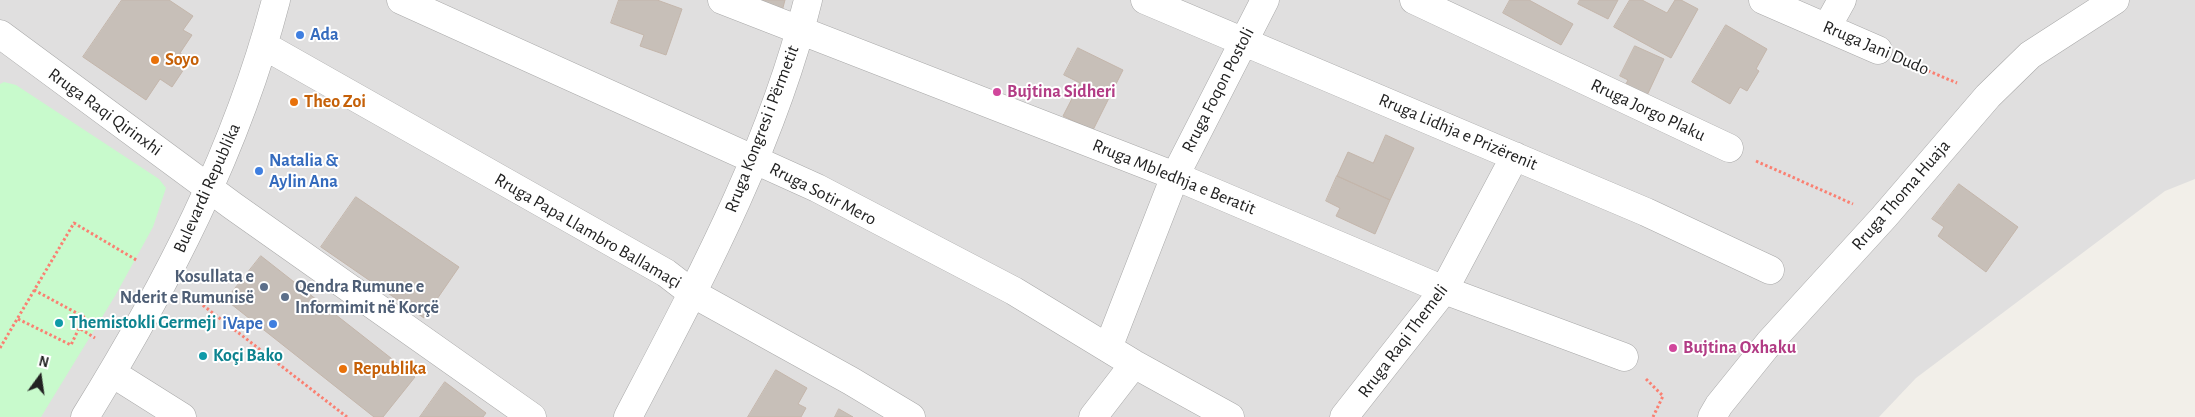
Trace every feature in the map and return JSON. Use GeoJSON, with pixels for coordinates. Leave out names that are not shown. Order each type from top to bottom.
{"type":"FeatureCollection","features":[{"type":"Feature","properties":{"kind":"street","name":"Bulevardi Republika"},"geometry":{"type":"LineString","coordinates":[[85,417],[166,278],[210,189],[228,147],[263,45],[276,0]]}},
{"type":"Feature","properties":{"kind":"street","name":"Rruga Sotir Mero"},"geometry":{"type":"LineString","coordinates":[[401,0],[817,188],[1014,291],[1134,364],[1230,417]]}},
{"type":"Feature","properties":{"kind":"street","name":"Rruga Mbledhja e Beratit"},"geometry":{"type":"LineString","coordinates":[[722,0],[1175,176],[1444,290],[1624,357]]}},
{"type":"Feature","properties":{"kind":"street","name":"Rruga Kongresi i Përmetit"},"geometry":{"type":"LineString","coordinates":[[628,417],[692,293],[754,160],[800,31],[808,0]]}},
{"type":"Feature","properties":{"kind":"street","name":"Rruga Lidhja e Prizërenit"},"geometry":{"type":"LineString","coordinates":[[1144,0],[1243,40],[1646,212],[1770,270]]}},
{"type":"Feature","properties":{"kind":"street","name":"Rruga Foqon Postoli"},"geometry":{"type":"LineString","coordinates":[[1108,348],[1175,176],[1265,0]]}},
{"type":"Feature","properties":{"kind":"street","name":"Rruga Jorgo Plaku"},"geometry":{"type":"LineString","coordinates":[[1414,0],[1728,148]]}},
{"type":"Feature","properties":{"kind":"street","name":"Rruga Jani Dudo"},"geometry":{"type":"LineString","coordinates":[[1763,0],[1878,50]]}},
{"type":"Feature","properties":{"kind":"street"},"geometry":{"type":"LineString","coordinates":[[1827,27],[1842,0]]}},
{"type":"Feature","properties":{"kind":"street","name":"Rruga Thoma Huaja"},"geometry":{"type":"LineString","coordinates":[[1712,417],[1719,405],[1769,343],[1884,217],[1988,96],[2030,55],[2115,0]]}},
{"type":"Feature","properties":{"kind":"street","name":"Rruga Raqi Qirinxhi"},"geometry":{"type":"LineString","coordinates":[[0,34],[210,189],[532,417]]}},
{"type":"Feature","properties":{"kind":"street","name":"Rruga Papa Llambro Ballamaçi"},"geometry":{"type":"LineString","coordinates":[[263,45],[666,273],[692,293],[851,381],[911,417]]}},
{"type":"Feature","properties":{"kind":"street","name":"Rruga Raqi Themeli"},"geometry":{"type":"LineString","coordinates":[[1344,417],[1444,290],[1516,156]]}},
{"type":"Feature","properties":{"kind":"street"},"geometry":{"type":"LineString","coordinates":[[117,363],[182,417]]}},
{"type":"Feature","properties":{"kind":"street"},"geometry":{"type":"LineString","coordinates":[[1093,417],[1134,364]]}},
{"type":"Feature","properties":{"kind":"path","name":"Rruga Jani Dudo"},"geometry":{"type":"LineString","coordinates":[[1878,50],[1988,96]]}},
{"type":"Feature","properties":{"kind":"path"},"geometry":{"type":"LineString","coordinates":[[1728,148],[1884,217]]}},
{"type":"Feature","properties":{"kind":"path"},"geometry":{"type":"LineString","coordinates":[[0,348],[74,223],[166,278],[347,417]]}},
{"type":"Feature","properties":{"kind":"path"},"geometry":{"type":"LineString","coordinates":[[18,319],[71,345],[86,318],[34,290]]}},
{"type":"Feature","properties":{"kind":"path"},"geometry":{"type":"LineString","coordinates":[[79,328],[117,363]]}},
{"type":"Feature","properties":{"kind":"path"},"geometry":{"type":"LineString","coordinates":[[1624,357],[1663,396],[1653,417]]}},
{"type":"Feature","properties":{"kind":"shaded area"},"geometry":{"type":"Polygon","coordinates":[[[0,0],[2195,0],[2195,179],[2165,191],[1916,378],[1879,417],[0,417],[0,0]]]}},
{"type":"Feature","properties":{"kind":"green space"},"geometry":{"type":"Polygon","coordinates":[[[4,82],[16,85],[159,179],[166,188],[153,227],[115,296],[41,417],[0,417],[0,84],[4,82]]]}},
{"type":"Feature","properties":{"kind":"building"},"geometry":{"type":"Polygon","coordinates":[[[122,0],[169,0],[193,16],[183,30],[192,35],[180,53],[190,60],[172,87],[160,79],[146,100],[83,57],[122,0]]]}},
{"type":"Feature","properties":{"kind":"building"},"geometry":{"type":"Polygon","coordinates":[[[619,0],[657,0],[682,9],[666,55],[640,46],[644,35],[611,23],[619,0]]]}},
{"type":"Feature","properties":{"kind":"building"},"geometry":{"type":"Polygon","coordinates":[[[760,0],[785,0],[781,15],[760,0]]]}},
{"type":"Feature","properties":{"kind":"building"},"geometry":{"type":"Polygon","coordinates":[[[1510,0],[1529,0],[1573,24],[1561,45],[1503,13],[1510,0]]]}},
{"type":"Feature","properties":{"kind":"building"},"geometry":{"type":"Polygon","coordinates":[[[1580,0],[1618,0],[1608,19],[1578,4],[1580,0]]]}},
{"type":"Feature","properties":{"kind":"building"},"geometry":{"type":"Polygon","coordinates":[[[1630,0],[1642,0],[1667,13],[1675,0],[1681,0],[1698,9],[1671,58],[1614,27],[1630,0]]]}},
{"type":"Feature","properties":{"kind":"building"},"geometry":{"type":"Polygon","coordinates":[[[1726,25],[1767,49],[1756,69],[1759,71],[1747,91],[1740,87],[1730,104],[1692,82],[1726,25]]]}},
{"type":"Feature","properties":{"kind":"building"},"geometry":{"type":"Polygon","coordinates":[[[1635,46],[1664,59],[1643,104],[1621,94],[1628,80],[1620,76],[1635,46]]]}},
{"type":"Feature","properties":{"kind":"building"},"geometry":{"type":"Polygon","coordinates":[[[1078,48],[1123,70],[1093,130],[1063,116],[1080,83],[1064,75],[1078,48]]]}},
{"type":"Feature","properties":{"kind":"building"},"geometry":{"type":"Polygon","coordinates":[[[1386,135],[1414,148],[1390,200],[1337,176],[1348,152],[1373,163],[1386,135]]]}},
{"type":"Feature","properties":{"kind":"building"},"geometry":{"type":"Polygon","coordinates":[[[1337,176],[1390,200],[1375,234],[1336,216],[1340,208],[1326,201],[1337,176]]]}},
{"type":"Feature","properties":{"kind":"building"},"geometry":{"type":"Polygon","coordinates":[[[1959,184],[2018,227],[1986,272],[1938,236],[1944,227],[1932,219],[1959,184]]]}},
{"type":"Feature","properties":{"kind":"building"},"geometry":{"type":"Polygon","coordinates":[[[356,197],[459,267],[424,318],[321,247],[356,197]]]}},
{"type":"Feature","properties":{"kind":"building"},"geometry":{"type":"Polygon","coordinates":[[[261,256],[415,377],[383,417],[374,417],[226,300],[261,256]]]}},
{"type":"Feature","properties":{"kind":"building"},"geometry":{"type":"Polygon","coordinates":[[[776,370],[807,388],[798,404],[806,408],[801,417],[748,417],[776,370]]]}},
{"type":"Feature","properties":{"kind":"building"},"geometry":{"type":"Polygon","coordinates":[[[445,382],[486,413],[483,417],[420,417],[445,382]]]}},
{"type":"Feature","properties":{"kind":"building"},"geometry":{"type":"Polygon","coordinates":[[[839,409],[853,417],[835,417],[839,409]]]}},
{"type":"Feature","properties":{"kind":"place","name":"Ada"},"geometry":{"type":"Point","coordinates":[300,35]}},
{"type":"Feature","properties":{"kind":"place","name":"Soyo"},"geometry":{"type":"Point","coordinates":[155,60]}},
{"type":"Feature","properties":{"kind":"place","name":"Bujtina Sidheri"},"geometry":{"type":"Point","coordinates":[997,92]}},
{"type":"Feature","properties":{"kind":"place","name":"Theo Zoi"},"geometry":{"type":"Point","coordinates":[294,102]}},
{"type":"Feature","properties":{"kind":"place","name":"Natalia & Aylin Ana"},"geometry":{"type":"Point","coordinates":[259,171]}},
{"type":"Feature","properties":{"kind":"place","name":"Kosullata e Nderit e Rumunisë"},"geometry":{"type":"Point","coordinates":[264,287]}},
{"type":"Feature","properties":{"kind":"place","name":"Qendra Rumune e Informimit në Korçë"},"geometry":{"type":"Point","coordinates":[285,297]}},
{"type":"Feature","properties":{"kind":"place","name":"Themistokli Germeji"},"geometry":{"type":"Point","coordinates":[59,323]}},
{"type":"Feature","properties":{"kind":"place","name":"iVape"},"geometry":{"type":"Point","coordinates":[273,324]}},
{"type":"Feature","properties":{"kind":"place","name":"Bujtina Oxhaku"},"geometry":{"type":"Point","coordinates":[1673,348]}},
{"type":"Feature","properties":{"kind":"place","name":"Koçi Bako"},"geometry":{"type":"Point","coordinates":[203,356]}},
{"type":"Feature","properties":{"kind":"place","name":"Republika"},"geometry":{"type":"Point","coordinates":[343,369]}}]}
